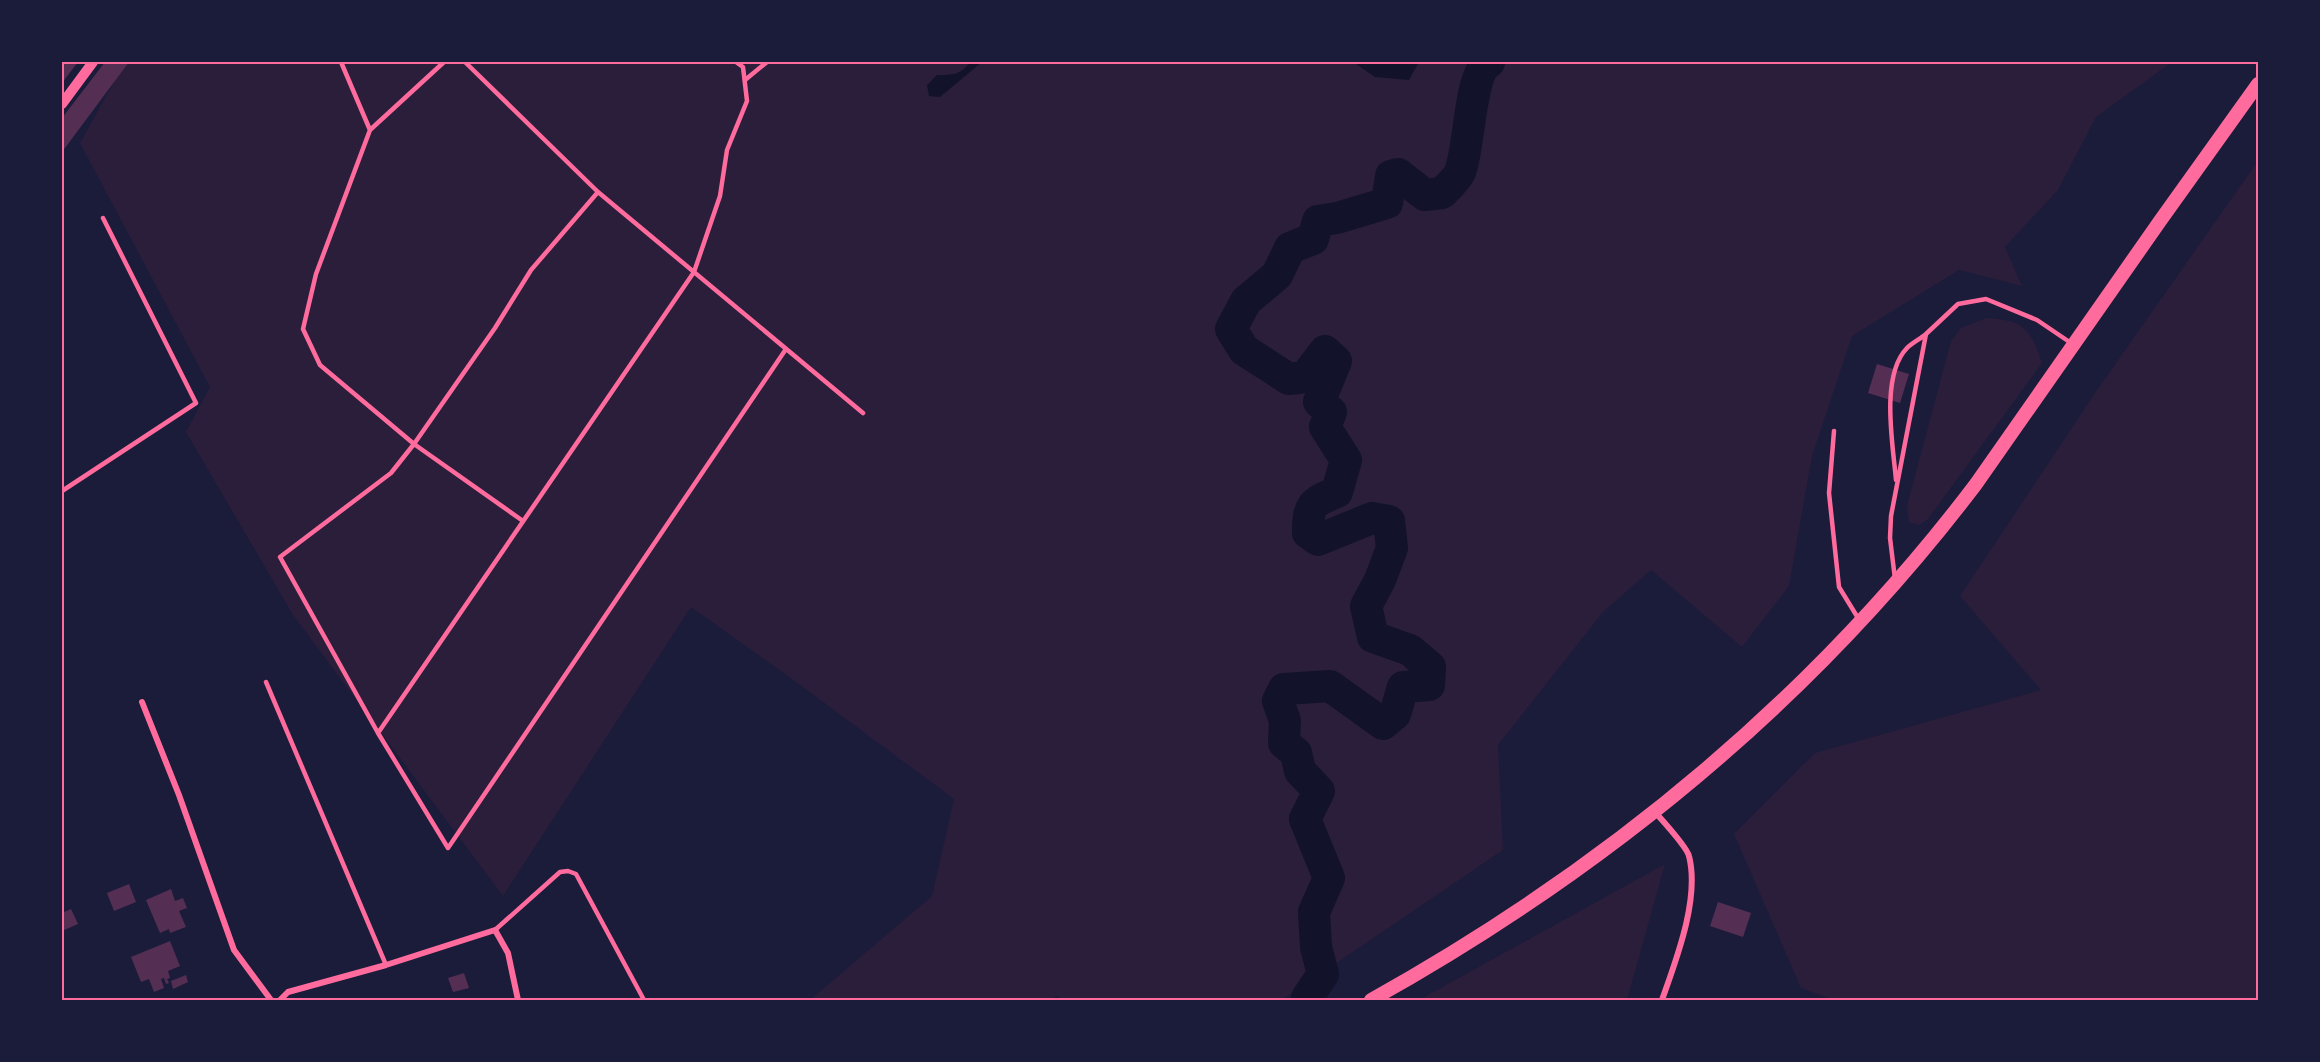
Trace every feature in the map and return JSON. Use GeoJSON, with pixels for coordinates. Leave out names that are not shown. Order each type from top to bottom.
{"type":"FeatureCollection","features":[{"type":"Feature","properties":{"kind":"main road"},"geometry":{"type":"LineString","coordinates":[[1371,1000],[1528,906],[1655,812],[1757,727],[1861,623],[1895,585],[1970,492],[2259,84]]}},
{"type":"Feature","properties":{"kind":"street"},"geometry":{"type":"LineString","coordinates":[[62,104],[93,62]]}},
{"type":"Feature","properties":{"kind":"street"},"geometry":{"type":"LineString","coordinates":[[142,702],[180,795],[234,950],[271,1000]]}},
{"type":"Feature","properties":{"kind":"street"},"geometry":{"type":"LineString","coordinates":[[1655,812],[1689,854],[1692,898],[1680,946],[1662,1000]]}},
{"type":"Feature","properties":{"kind":"street"},"geometry":{"type":"LineString","coordinates":[[280,1000],[288,992],[386,965],[495,930],[508,953],[518,1000]]}},
{"type":"Feature","properties":{"kind":"lane"},"geometry":{"type":"LineString","coordinates":[[341,62],[370,130]]}},
{"type":"Feature","properties":{"kind":"lane"},"geometry":{"type":"LineString","coordinates":[[444,62],[370,130],[316,274],[303,329],[320,365],[414,444],[523,521]]}},
{"type":"Feature","properties":{"kind":"lane"},"geometry":{"type":"LineString","coordinates":[[465,62],[598,192],[863,412]]}},
{"type":"Feature","properties":{"kind":"lane"},"geometry":{"type":"LineString","coordinates":[[378,733],[694,272],[720,196],[727,150],[747,100],[743,67],[736,62]]}},
{"type":"Feature","properties":{"kind":"lane"},"geometry":{"type":"LineString","coordinates":[[745,80],[767,62]]}},
{"type":"Feature","properties":{"kind":"lane"},"geometry":{"type":"LineString","coordinates":[[598,192],[531,270],[495,327],[414,444],[391,473],[280,557],[378,733],[448,848],[786,349]]}},
{"type":"Feature","properties":{"kind":"lane"},"geometry":{"type":"LineString","coordinates":[[62,491],[196,403],[103,218]]}},
{"type":"Feature","properties":{"kind":"lane"},"geometry":{"type":"LineString","coordinates":[[1897,486],[1889,399],[1898,362],[1907,349],[1958,304],[1986,299],[2037,320],[2073,345]]}},
{"type":"Feature","properties":{"kind":"lane"},"geometry":{"type":"LineString","coordinates":[[1895,585],[1890,538],[1891,516],[1926,334]]}},
{"type":"Feature","properties":{"kind":"lane"},"geometry":{"type":"LineString","coordinates":[[1834,431],[1829,493],[1839,587],[1861,623]]}},
{"type":"Feature","properties":{"kind":"lane"},"geometry":{"type":"LineString","coordinates":[[266,682],[386,965]]}},
{"type":"Feature","properties":{"kind":"lane"},"geometry":{"type":"LineString","coordinates":[[495,930],[560,872],[568,871],[576,874],[644,1000]]}},
{"type":"Feature","properties":{"kind":"shaded area"},"geometry":{"type":"Polygon","coordinates":[[[125,62],[2172,62],[2096,117],[2058,190],[2005,247],[2022,286],[1959,270],[1852,336],[1812,456],[1789,586],[1742,647],[1651,570],[1603,612],[1498,745],[1503,850],[1282,1000],[1062,1000],[1057,996],[1049,1000],[810,1000],[932,896],[954,799],[691,607],[503,896],[293,615],[186,432],[210,387],[80,143],[125,62]]]}},
{"type":"Feature","properties":{"kind":"shaded area"},"geometry":{"type":"Polygon","coordinates":[[[970,62],[982,62],[940,97],[929,96],[927,85],[937,75],[956,73],[963,70],[970,62]]]}},
{"type":"Feature","properties":{"kind":"shaded area"},"geometry":{"type":"Polygon","coordinates":[[[1353,62],[1419,62],[1409,80],[1375,77],[1353,62]]]}},
{"type":"Feature","properties":{"kind":"shaded area"},"geometry":{"type":"Polygon","coordinates":[[[2258,161],[2258,1000],[1834,1000],[1801,988],[1734,834],[1815,753],[2041,690],[1960,596],[2097,390],[2258,161]]]}},
{"type":"Feature","properties":{"kind":"shaded area"},"geometry":{"type":"Polygon","coordinates":[[[1986,318],[2009,321],[2024,328],[2034,341],[2042,363],[1928,519],[1919,525],[1909,522],[1907,506],[1951,341],[1961,328],[1986,318]]]}},
{"type":"Feature","properties":{"kind":"shaded area"},"geometry":{"type":"Polygon","coordinates":[[[1665,864],[1627,1000],[1419,1000],[1665,864]]]}},
{"type":"Feature","properties":{"kind":"building"},"geometry":{"type":"Polygon","coordinates":[[[62,62],[78,62],[62,83],[62,62]]]}},
{"type":"Feature","properties":{"kind":"building"},"geometry":{"type":"Polygon","coordinates":[[[105,62],[129,62],[62,152],[62,118],[105,62]]]}},
{"type":"Feature","properties":{"kind":"building"},"geometry":{"type":"Polygon","coordinates":[[[1877,364],[1909,374],[1900,403],[1868,393],[1877,364]]]}},
{"type":"Feature","properties":{"kind":"building"},"geometry":{"type":"Polygon","coordinates":[[[129,884],[136,902],[114,911],[107,893],[129,884]]]}},
{"type":"Feature","properties":{"kind":"building"},"geometry":{"type":"Polygon","coordinates":[[[171,889],[175,901],[183,898],[187,908],[179,911],[186,927],[170,933],[169,929],[160,933],[146,900],[171,889]]]}},
{"type":"Feature","properties":{"kind":"building"},"geometry":{"type":"Polygon","coordinates":[[[1718,902],[1751,913],[1743,937],[1710,926],[1718,902]]]}},
{"type":"Feature","properties":{"kind":"building"},"geometry":{"type":"Polygon","coordinates":[[[71,909],[78,924],[62,931],[62,913],[71,909]]]}},
{"type":"Feature","properties":{"kind":"building"},"geometry":{"type":"Polygon","coordinates":[[[170,941],[180,966],[168,971],[169,983],[166,984],[164,978],[161,979],[164,988],[154,992],[149,979],[141,982],[131,957],[170,941]]]}},
{"type":"Feature","properties":{"kind":"building"},"geometry":{"type":"Polygon","coordinates":[[[464,973],[469,988],[453,992],[448,978],[464,973]]]}},
{"type":"Feature","properties":{"kind":"building"},"geometry":{"type":"Polygon","coordinates":[[[186,975],[188,982],[173,989],[171,981],[186,975]]]}},
{"type":"Feature","properties":{"kind":"waterway"},"geometry":{"type":"LineString","coordinates":[[1307,998],[1323,974],[1316,947],[1314,912],[1329,878],[1305,819],[1319,791],[1300,771],[1296,753],[1284,743],[1285,721],[1278,701],[1284,689],[1330,686],[1383,724],[1395,714],[1403,687],[1429,685],[1430,667],[1410,650],[1373,637],[1366,606],[1380,580],[1392,548],[1389,521],[1372,518],[1318,540],[1308,533],[1309,516],[1313,506],[1337,492],[1346,460],[1325,427],[1331,412],[1319,402],[1336,361],[1325,351],[1305,377],[1289,379],[1244,350],[1231,329],[1246,301],[1277,275],[1290,248],[1313,239],[1318,221],[1337,218],[1387,203],[1391,176],[1398,174],[1425,195],[1442,193],[1450,186],[1460,172],[1463,161],[1477,81],[1482,69],[1489,62]]}}]}
